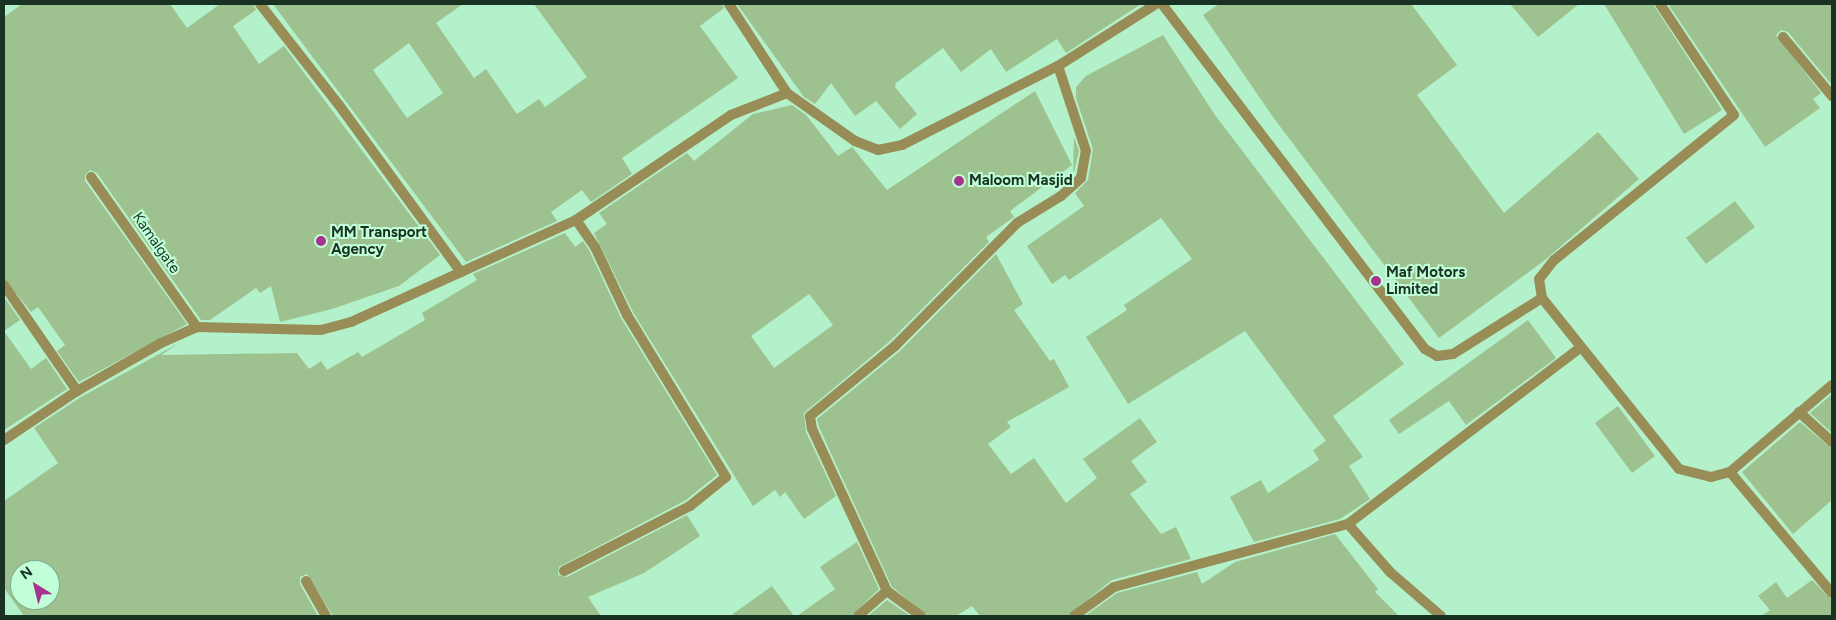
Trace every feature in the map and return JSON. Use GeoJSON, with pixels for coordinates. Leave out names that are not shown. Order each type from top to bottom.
{"type":"FeatureCollection","features":[{"type":"Feature","properties":{"kind":"street"},"geometry":{"type":"LineString","coordinates":[[260,4],[339,105],[461,272]]}},
{"type":"Feature","properties":{"kind":"street"},"geometry":{"type":"LineString","coordinates":[[729,4],[786,92],[855,141],[878,150],[902,145],[1058,66],[1156,4]]}},
{"type":"Feature","properties":{"kind":"street"},"geometry":{"type":"LineString","coordinates":[[1162,4],[1425,349],[1437,356],[1453,354],[1542,298]]}},
{"type":"Feature","properties":{"kind":"street"},"geometry":{"type":"LineString","coordinates":[[1660,4],[1734,115],[1554,260],[1539,280],[1542,298],[1580,348],[1679,469],[1711,478],[1730,472],[1832,385]]}},
{"type":"Feature","properties":{"kind":"street"},"geometry":{"type":"LineString","coordinates":[[1783,37],[1832,96]]}},
{"type":"Feature","properties":{"kind":"street"},"geometry":{"type":"LineString","coordinates":[[921,616],[887,591],[812,429],[810,416],[895,346],[1017,223],[1061,196],[1081,178],[1086,151],[1058,66]]}},
{"type":"Feature","properties":{"kind":"street"},"geometry":{"type":"LineString","coordinates":[[4,440],[77,391],[161,343],[197,327],[321,330],[351,322],[576,220],[731,116],[786,92]]}},
{"type":"Feature","properties":{"kind":"street","name":"Kamalgate"},"geometry":{"type":"LineString","coordinates":[[91,177],[197,327]]}},
{"type":"Feature","properties":{"kind":"street"},"geometry":{"type":"LineString","coordinates":[[564,571],[690,506],[726,477],[627,315],[595,247],[576,220]]}},
{"type":"Feature","properties":{"kind":"street"},"geometry":{"type":"LineString","coordinates":[[4,285],[77,391]]}},
{"type":"Feature","properties":{"kind":"street"},"geometry":{"type":"LineString","coordinates":[[1074,616],[1114,587],[1348,524],[1580,348]]}},
{"type":"Feature","properties":{"kind":"street"},"geometry":{"type":"LineString","coordinates":[[1799,412],[1832,442]]}},
{"type":"Feature","properties":{"kind":"street"},"geometry":{"type":"LineString","coordinates":[[1730,472],[1832,593]]}},
{"type":"Feature","properties":{"kind":"street"},"geometry":{"type":"LineString","coordinates":[[1348,524],[1390,572],[1442,616]]}},
{"type":"Feature","properties":{"kind":"street"},"geometry":{"type":"LineString","coordinates":[[306,581],[326,616]]}},
{"type":"Feature","properties":{"kind":"street"},"geometry":{"type":"LineString","coordinates":[[858,616],[887,591]]}},
{"type":"Feature","properties":{"kind":"building"},"geometry":{"type":"Polygon","coordinates":[[[22,4],[170,4],[187,28],[220,4],[253,4],[256,10],[233,26],[259,64],[284,46],[440,255],[399,286],[332,309],[280,322],[271,286],[260,293],[256,288],[210,320],[201,320],[97,173],[90,170],[85,175],[85,181],[187,324],[79,382],[57,351],[65,345],[38,307],[31,312],[4,278],[4,17],[22,4]]]}},
{"type":"Feature","properties":{"kind":"building"},"geometry":{"type":"Polygon","coordinates":[[[273,4],[463,4],[436,23],[474,78],[486,69],[517,114],[539,99],[545,107],[587,77],[534,4],[722,4],[724,8],[700,26],[738,78],[622,158],[632,174],[591,202],[582,190],[551,212],[557,221],[466,262],[273,4]],[[409,43],[373,70],[407,118],[443,93],[409,43]]]}},
{"type":"Feature","properties":{"kind":"building"},"geometry":{"type":"Polygon","coordinates":[[[737,4],[1141,4],[1066,53],[1057,39],[1006,72],[991,49],[961,72],[943,48],[896,83],[895,87],[917,114],[900,129],[876,101],[855,116],[831,83],[815,104],[804,97],[737,4]]]}},
{"type":"Feature","properties":{"kind":"building"},"geometry":{"type":"Polygon","coordinates":[[[1219,4],[1411,4],[1457,65],[1417,95],[1504,213],[1598,132],[1639,179],[1545,260],[1439,338],[1273,117],[1203,15],[1219,4]]]}},
{"type":"Feature","properties":{"kind":"building"},"geometry":{"type":"Polygon","coordinates":[[[1510,4],[1579,4],[1538,37],[1510,4]]]}},
{"type":"Feature","properties":{"kind":"building"},"geometry":{"type":"Polygon","coordinates":[[[1604,4],[1653,4],[1722,110],[1684,134],[1604,4]]]}},
{"type":"Feature","properties":{"kind":"building"},"geometry":{"type":"Polygon","coordinates":[[[1668,4],[1832,4],[1832,85],[1788,32],[1781,30],[1776,35],[1821,93],[1813,99],[1820,108],[1765,147],[1668,4]]]}},
{"type":"Feature","properties":{"kind":"building"},"geometry":{"type":"Polygon","coordinates":[[[1163,35],[1215,115],[1404,364],[1333,416],[1363,457],[1349,466],[1370,499],[1340,519],[1254,542],[1230,497],[1261,480],[1268,493],[1319,460],[1313,450],[1326,441],[1245,331],[1128,404],[1086,337],[1127,310],[1124,305],[1192,259],[1161,218],[1069,280],[1065,275],[1052,284],[1027,246],[1084,206],[1075,193],[1088,180],[1093,149],[1076,98],[1076,87],[1086,76],[1163,35]]]}},
{"type":"Feature","properties":{"kind":"building"},"geometry":{"type":"Polygon","coordinates":[[[1035,91],[1072,165],[1010,211],[1014,217],[986,237],[989,242],[890,341],[804,413],[806,432],[836,496],[804,519],[785,492],[780,497],[775,490],[753,506],[633,312],[594,233],[607,224],[599,213],[687,153],[694,161],[753,114],[792,105],[806,115],[838,156],[852,147],[887,190],[1035,91]],[[809,294],[751,336],[774,368],[833,325],[809,294]]]}},
{"type":"Feature","properties":{"kind":"building"},"geometry":{"type":"Polygon","coordinates":[[[1074,137],[1079,151],[1073,176],[1074,137]]]}},
{"type":"Feature","properties":{"kind":"building"},"geometry":{"type":"Polygon","coordinates":[[[1735,201],[1755,227],[1706,264],[1686,238],[1735,201]]]}},
{"type":"Feature","properties":{"kind":"building"},"geometry":{"type":"Polygon","coordinates":[[[565,233],[575,247],[583,241],[621,318],[717,475],[686,500],[559,567],[558,575],[567,577],[687,515],[700,536],[644,573],[588,597],[601,616],[333,616],[307,574],[300,577],[300,584],[318,616],[24,616],[20,610],[60,610],[60,560],[10,560],[10,596],[4,588],[4,501],[58,463],[34,428],[81,397],[179,343],[161,355],[297,353],[309,369],[321,361],[327,370],[358,352],[362,357],[425,320],[422,313],[477,280],[473,274],[565,233]]]}},
{"type":"Feature","properties":{"kind":"building"},"geometry":{"type":"Polygon","coordinates":[[[996,254],[1023,304],[1014,310],[1050,361],[1054,359],[1069,387],[1007,422],[1011,427],[988,444],[1011,474],[1034,458],[1066,503],[1097,478],[1083,459],[1140,418],[1157,442],[1131,461],[1147,482],[1130,494],[1161,534],[1176,527],[1191,559],[1112,580],[1067,616],[980,616],[972,606],[956,616],[928,616],[892,587],[817,419],[900,351],[996,254]]]}},
{"type":"Feature","properties":{"kind":"building"},"geometry":{"type":"Polygon","coordinates":[[[4,297],[20,320],[4,331],[4,297]]]}},
{"type":"Feature","properties":{"kind":"building"},"geometry":{"type":"Polygon","coordinates":[[[1528,320],[1556,358],[1466,425],[1449,401],[1399,434],[1389,420],[1528,320]]]}},
{"type":"Feature","properties":{"kind":"building"},"geometry":{"type":"Polygon","coordinates":[[[4,331],[31,369],[46,358],[67,389],[4,430],[4,331]]]}},
{"type":"Feature","properties":{"kind":"building"},"geometry":{"type":"Polygon","coordinates":[[[1832,394],[1832,433],[1810,413],[1832,394]]]}},
{"type":"Feature","properties":{"kind":"building"},"geometry":{"type":"Polygon","coordinates":[[[1618,406],[1655,456],[1632,473],[1595,423],[1618,406]]]}},
{"type":"Feature","properties":{"kind":"building"},"geometry":{"type":"Polygon","coordinates":[[[1800,422],[1832,449],[1832,500],[1793,534],[1742,472],[1800,422]]]}},
{"type":"Feature","properties":{"kind":"building"},"geometry":{"type":"Polygon","coordinates":[[[1335,534],[1378,589],[1375,592],[1399,616],[1085,616],[1117,593],[1197,572],[1202,584],[1235,562],[1335,534]]]}},
{"type":"Feature","properties":{"kind":"building"},"geometry":{"type":"Polygon","coordinates":[[[857,542],[879,589],[851,616],[797,616],[835,589],[820,567],[857,542]]]}},
{"type":"Feature","properties":{"kind":"building"},"geometry":{"type":"Polygon","coordinates":[[[1812,580],[1832,600],[1832,616],[1761,616],[1770,610],[1758,596],[1776,582],[1787,598],[1812,580]]]}},
{"type":"Feature","properties":{"kind":"building"},"geometry":{"type":"Polygon","coordinates":[[[772,586],[794,616],[730,616],[772,586]]]}},
{"type":"Feature","properties":{"kind":"building"},"geometry":{"type":"Polygon","coordinates":[[[887,600],[910,616],[868,616],[887,600]]]}},
{"type":"Feature","properties":{"kind":"place","name":"Maloom Masjid"},"geometry":{"type":"Point","coordinates":[959,181]}},
{"type":"Feature","properties":{"kind":"place","name":"MM Transport Agency"},"geometry":{"type":"Point","coordinates":[321,241]}},
{"type":"Feature","properties":{"kind":"place","name":"Maf Motors Limited"},"geometry":{"type":"Point","coordinates":[1376,281]}}]}
